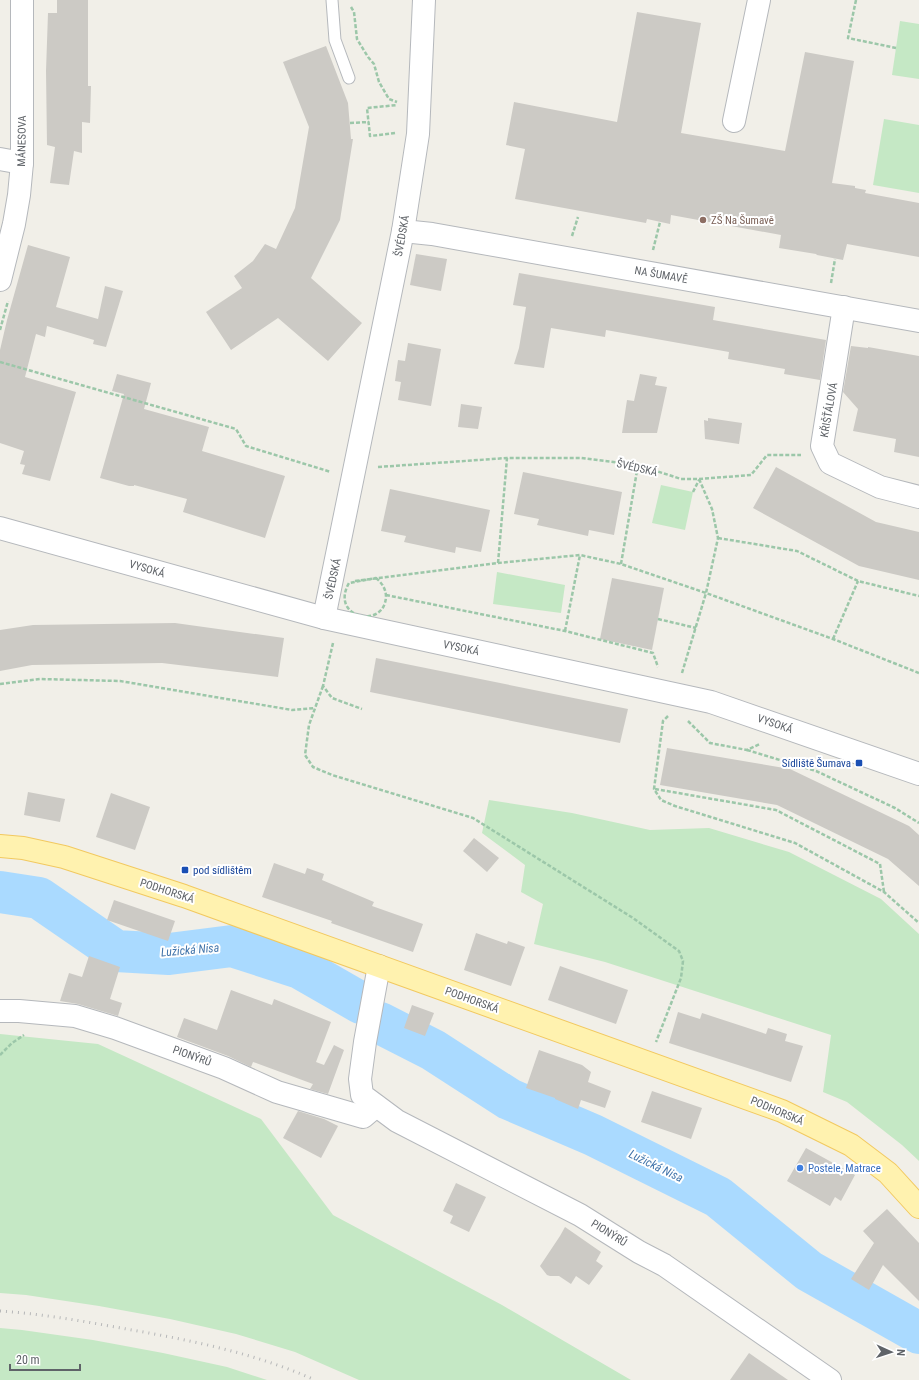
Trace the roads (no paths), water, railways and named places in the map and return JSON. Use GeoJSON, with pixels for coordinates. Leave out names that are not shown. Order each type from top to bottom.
{"type":"FeatureCollection","features":[{"type":"Feature","properties":{"kind":"main road","name":"PODHORSKÁ"},"geometry":{"type":"LineString","coordinates":[[0,846],[22,848],[64,857],[184,896],[782,1111],[851,1145],[888,1174],[919,1207]]}},
{"type":"Feature","properties":{"kind":"street","name":"MÁNESOVA"},"geometry":{"type":"LineString","coordinates":[[0,280],[20,195],[22,163],[22,0]]}},
{"type":"Feature","properties":{"kind":"street","name":"ŠVÉDSKÁ"},"geometry":{"type":"LineString","coordinates":[[331,620],[341,583],[354,474],[403,231],[418,134],[424,0]]}},
{"type":"Feature","properties":{"kind":"street"},"geometry":{"type":"LineString","coordinates":[[734,121],[759,0]]}},
{"type":"Feature","properties":{"kind":"street"},"geometry":{"type":"LineString","coordinates":[[0,159],[22,163]]}},
{"type":"Feature","properties":{"kind":"street","name":"NA ŠUMAVĚ"},"geometry":{"type":"LineString","coordinates":[[403,231],[440,236],[919,321]]}},
{"type":"Feature","properties":{"kind":"street","name":"KŘIŠŤÁLOVÁ"},"geometry":{"type":"LineString","coordinates":[[844,307],[822,446],[830,463],[880,487],[919,497]]}},
{"type":"Feature","properties":{"kind":"street","name":"VYSOKÁ"},"geometry":{"type":"LineString","coordinates":[[0,528],[331,620],[711,702],[919,774]]}},
{"type":"Feature","properties":{"kind":"street","name":"PIONÝRŮ"},"geometry":{"type":"LineString","coordinates":[[379,966],[365,1042],[360,1080],[362,1095],[397,1121],[580,1215],[639,1252],[664,1265],[830,1380]]}},
{"type":"Feature","properties":{"kind":"street","name":"PIONÝRŮ"},"geometry":{"type":"LineString","coordinates":[[0,1010],[75,1016],[115,1028],[224,1068],[277,1092],[363,1117],[376,1106]]}},
{"type":"Feature","properties":{"kind":"lane"},"geometry":{"type":"LineString","coordinates":[[333,3],[335,40],[349,78]]}},
{"type":"Feature","properties":{"kind":"waterway","name":"Lužická Nisa"},"geometry":{"type":"LineString","coordinates":[[0,892],[39,898],[116,951],[169,954],[232,946],[300,968],[361,1003]]}},
{"type":"Feature","properties":{"kind":"waterway","name":"Lužická Nisa"},"geometry":{"type":"LineString","coordinates":[[380,1023],[433,1050],[509,1099],[593,1135],[718,1197],[809,1271],[919,1333]]}},
{"type":"Feature","properties":{"kind":"railway"},"geometry":{"type":"LineString","coordinates":[[0,1311],[82,1321],[156,1334],[225,1349],[271,1363],[315,1380]]}},
{"type":"Feature","properties":{"kind":"place","name":"ZŠ Na Šumavě"},"geometry":{"type":"Point","coordinates":[703,220]}},
{"type":"Feature","properties":{"kind":"place","name":"Sídliště Šumava"},"geometry":{"type":"Point","coordinates":[859,763]}},
{"type":"Feature","properties":{"kind":"place","name":"pod sídlištěm"},"geometry":{"type":"Point","coordinates":[185,870]}},
{"type":"Feature","properties":{"kind":"place","name":"Postele, Matrace"},"geometry":{"type":"Point","coordinates":[800,1168]}}]}
